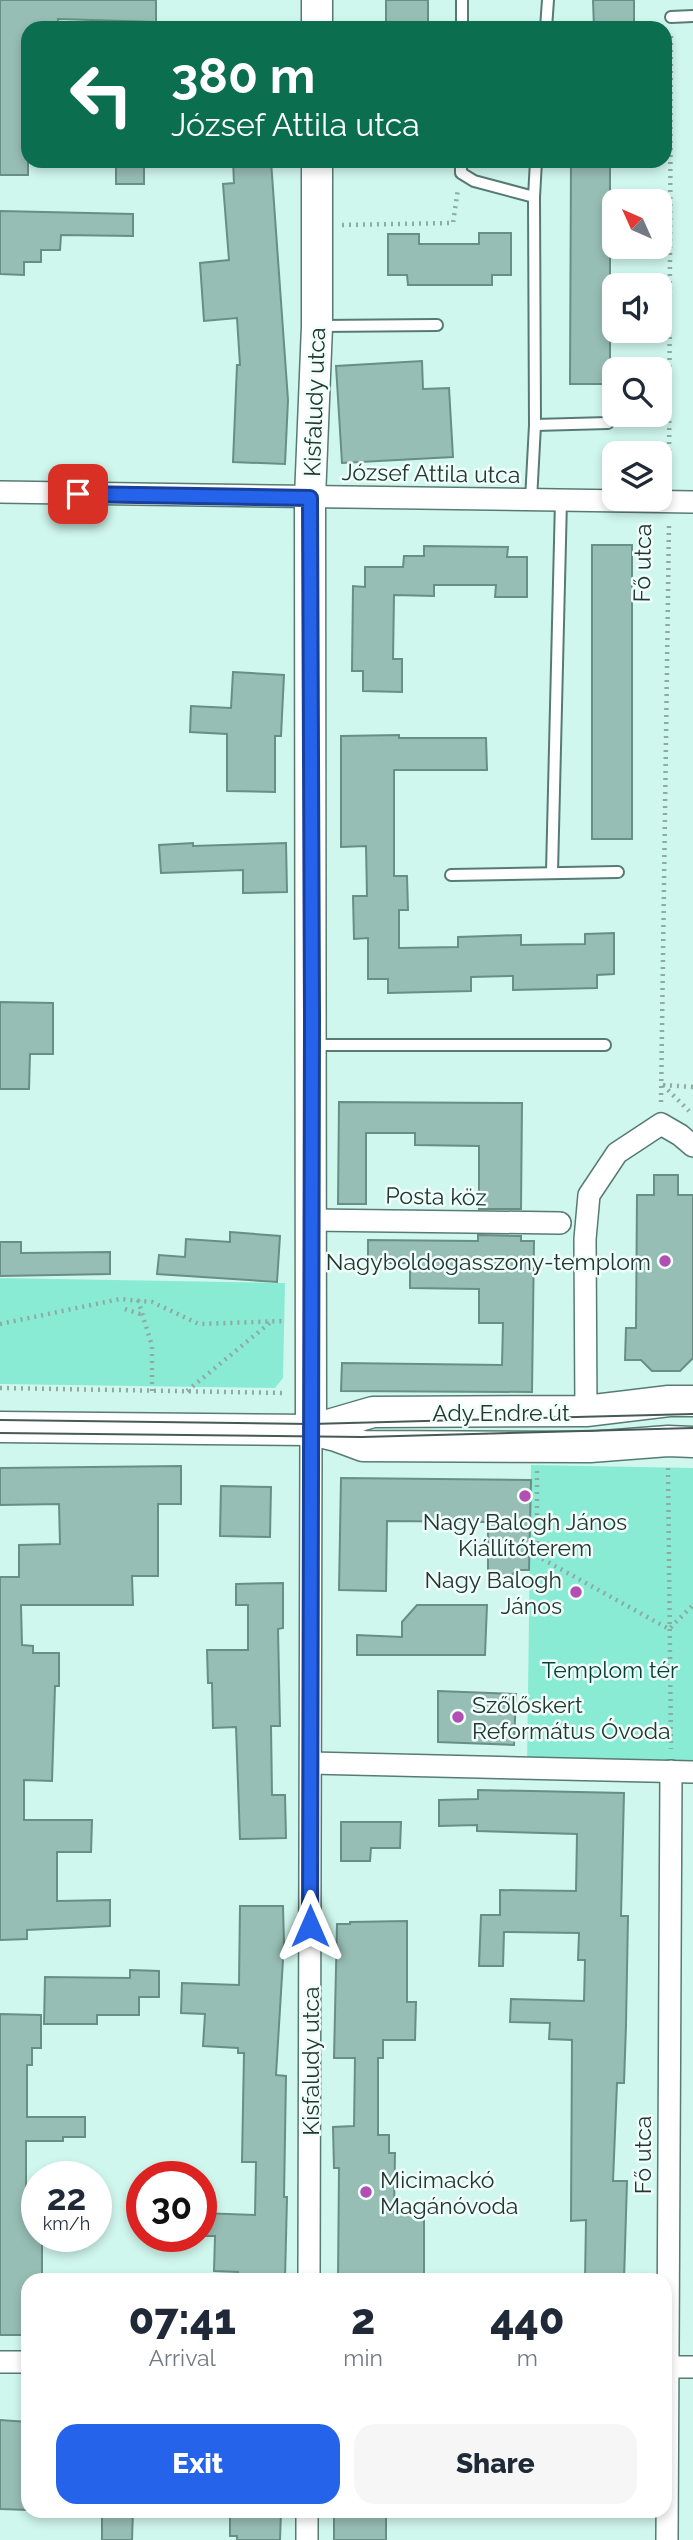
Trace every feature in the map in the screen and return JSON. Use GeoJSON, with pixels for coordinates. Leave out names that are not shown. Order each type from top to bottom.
{"type":"FeatureCollection","features":[{"type":"Feature","properties":{"kind":"street"},"geometry":{"type":"LineString","coordinates":[[317,0],[317,21]]}},
{"type":"Feature","properties":{"kind":"street","name":"Kisfaludy utca"},"geometry":{"type":"LineString","coordinates":[[309,2273],[312,1220],[310,498],[317,326],[317,168]]}},
{"type":"Feature","properties":{"kind":"street","name":"József Attila utca"},"geometry":{"type":"LineString","coordinates":[[0,492],[602,501]]}},
{"type":"Feature","properties":{"kind":"street","name":"József Attila utca"},"geometry":{"type":"LineString","coordinates":[[672,502],[693,502]]}},
{"type":"Feature","properties":{"kind":"street"},"geometry":{"type":"LineString","coordinates":[[586,1411],[585,1239],[589,1195],[617,1153],[661,1124],[693,1146]]}},
{"type":"Feature","properties":{"kind":"street","name":"Posta köz"},"geometry":{"type":"LineString","coordinates":[[312,1220],[560,1223]]}},
{"type":"Feature","properties":{"kind":"street","name":"Ady Endre út"},"geometry":{"type":"LineString","coordinates":[[311,1430],[373,1412],[586,1411],[685,1402]]}},
{"type":"Feature","properties":{"kind":"street","name":"Ady Endre út"},"geometry":{"type":"LineString","coordinates":[[0,1427],[311,1430],[363,1446],[680,1447]]}},
{"type":"Feature","properties":{"kind":"street"},"geometry":{"type":"LineString","coordinates":[[311,1763],[693,1772]]}},
{"type":"Feature","properties":{"kind":"street","name":"Fő utca"},"geometry":{"type":"LineString","coordinates":[[667,2273],[671,1771]]}},
{"type":"Feature","properties":{"kind":"street"},"geometry":{"type":"LineString","coordinates":[[0,2362],[21,2362]]}},
{"type":"Feature","properties":{"kind":"street"},"geometry":{"type":"LineString","coordinates":[[672,2367],[693,2367]]}},
{"type":"Feature","properties":{"kind":"street"},"geometry":{"type":"LineString","coordinates":[[307,2518],[307,2540]]}},
{"type":"Feature","properties":{"kind":"street","name":"Fő utca"},"geometry":{"type":"LineString","coordinates":[[667,2518],[667,2540]]}},
{"type":"Feature","properties":{"kind":"lane"},"geometry":{"type":"LineString","coordinates":[[462,0],[462,21]]}},
{"type":"Feature","properties":{"kind":"lane"},"geometry":{"type":"LineString","coordinates":[[547,21],[548,0]]}},
{"type":"Feature","properties":{"kind":"lane"},"geometry":{"type":"LineString","coordinates":[[671,17],[693,16]]}},
{"type":"Feature","properties":{"kind":"lane"},"geometry":{"type":"LineString","coordinates":[[461,168],[461,173],[474,181],[534,197]]}},
{"type":"Feature","properties":{"kind":"lane"},"geometry":{"type":"LineString","coordinates":[[531,500],[535,425],[536,168]]}},
{"type":"Feature","properties":{"kind":"lane"},"geometry":{"type":"LineString","coordinates":[[317,326],[437,325]]}},
{"type":"Feature","properties":{"kind":"lane"},"geometry":{"type":"LineString","coordinates":[[535,425],[602,423]]}},
{"type":"Feature","properties":{"kind":"lane"},"geometry":{"type":"LineString","coordinates":[[552,872],[561,500]]}},
{"type":"Feature","properties":{"kind":"lane"},"geometry":{"type":"LineString","coordinates":[[451,875],[618,872]]}},
{"type":"Feature","properties":{"kind":"lane"},"geometry":{"type":"LineString","coordinates":[[312,1045],[605,1045]]}},
{"type":"Feature","properties":{"kind":"path","name":"Fő utca"},"geometry":{"type":"LineString","coordinates":[[671,17],[671,21]]}},
{"type":"Feature","properties":{"kind":"path","name":"Fő utca"},"geometry":{"type":"LineString","coordinates":[[669,441],[670,168]]}},
{"type":"Feature","properties":{"kind":"path"},"geometry":{"type":"LineString","coordinates":[[317,225],[453,223],[461,173]]}},
{"type":"Feature","properties":{"kind":"path","name":"Fő utca"},"geometry":{"type":"LineString","coordinates":[[662,1085],[669,511]]}},
{"type":"Feature","properties":{"kind":"path"},"geometry":{"type":"LineString","coordinates":[[662,1085],[693,1087]]}},
{"type":"Feature","properties":{"kind":"path"},"geometry":{"type":"LineString","coordinates":[[662,1085],[693,1116]]}},
{"type":"Feature","properties":{"kind":"path"},"geometry":{"type":"LineString","coordinates":[[0,1324],[120,1299],[152,1301],[199,1324],[311,1320]]}},
{"type":"Feature","properties":{"kind":"path"},"geometry":{"type":"LineString","coordinates":[[138,1300],[152,1346],[152,1391]]}},
{"type":"Feature","properties":{"kind":"path"},"geometry":{"type":"LineString","coordinates":[[125,1309],[143,1315]]}},
{"type":"Feature","properties":{"kind":"path"},"geometry":{"type":"LineString","coordinates":[[186,1391],[272,1321]]}},
{"type":"Feature","properties":{"kind":"path"},"geometry":{"type":"LineString","coordinates":[[0,1388],[311,1393]]}},
{"type":"Feature","properties":{"kind":"path"},"geometry":{"type":"LineString","coordinates":[[671,1771],[669,1629],[680,1447]]}},
{"type":"Feature","properties":{"kind":"path"},"geometry":{"type":"LineString","coordinates":[[537,1465],[537,1556],[669,1629]]}},
{"type":"Feature","properties":{"kind":"path"},"geometry":{"type":"LineString","coordinates":[[669,1629],[693,1605]]}},
{"type":"Feature","properties":{"kind":"green space"},"geometry":{"type":"Polygon","coordinates":[[[0,1278],[285,1283],[283,1378],[275,1388],[0,1384],[0,1278]]]}},
{"type":"Feature","properties":{"kind":"green space","name":"Templom tér"},"geometry":{"type":"Polygon","coordinates":[[[531,1465],[693,1468],[693,1772],[527,1768],[531,1465]]]}},
{"type":"Feature","properties":{"kind":"building"},"geometry":{"type":"Polygon","coordinates":[[[0,0],[156,0],[156,21],[21,21],[21,168],[28,168],[28,175],[0,175],[0,0]]]}},
{"type":"Feature","properties":{"kind":"building"},"geometry":{"type":"Polygon","coordinates":[[[386,0],[428,0],[428,21],[386,21],[386,0]]]}},
{"type":"Feature","properties":{"kind":"building"},"geometry":{"type":"Polygon","coordinates":[[[593,0],[634,0],[634,21],[594,21],[593,0]]]}},
{"type":"Feature","properties":{"kind":"building"},"geometry":{"type":"Polygon","coordinates":[[[116,168],[144,168],[144,184],[116,184],[116,168]]]}},
{"type":"Feature","properties":{"kind":"building"},"geometry":{"type":"Polygon","coordinates":[[[233,168],[271,168],[288,400],[285,464],[233,462],[237,365],[240,365],[237,318],[204,321],[200,263],[229,260],[223,184],[234,183],[233,168]]]}},
{"type":"Feature","properties":{"kind":"building"},"geometry":{"type":"Polygon","coordinates":[[[571,168],[610,168],[610,189],[602,189],[602,259],[610,259],[610,273],[602,273],[602,343],[610,343],[610,357],[602,357],[602,384],[570,384],[571,168]]]}},
{"type":"Feature","properties":{"kind":"building"},"geometry":{"type":"Polygon","coordinates":[[[0,211],[133,214],[133,236],[61,235],[60,250],[41,250],[41,262],[24,262],[24,275],[0,274],[0,211]]]}},
{"type":"Feature","properties":{"kind":"building"},"geometry":{"type":"Polygon","coordinates":[[[479,233],[511,233],[511,275],[492,275],[492,285],[408,285],[407,275],[388,275],[388,234],[419,234],[419,244],[479,244],[479,233]]]}},
{"type":"Feature","properties":{"kind":"building"},"geometry":{"type":"Polygon","coordinates":[[[422,361],[423,389],[449,388],[453,457],[342,463],[336,366],[422,361]]]}},
{"type":"Feature","properties":{"kind":"building"},"geometry":{"type":"Polygon","coordinates":[[[592,545],[632,545],[632,839],[592,839],[592,545]]]}},
{"type":"Feature","properties":{"kind":"building"},"geometry":{"type":"Polygon","coordinates":[[[424,546],[508,547],[507,557],[527,557],[527,597],[495,597],[496,585],[434,585],[434,596],[394,595],[393,659],[402,659],[402,692],[363,691],[363,671],[352,671],[353,586],[365,587],[365,567],[403,567],[404,556],[424,556],[424,546]]]}},
{"type":"Feature","properties":{"kind":"building"},"geometry":{"type":"Polygon","coordinates":[[[233,672],[284,675],[281,736],[275,736],[275,792],[227,791],[227,734],[190,732],[191,706],[231,708],[233,672]]]}},
{"type":"Feature","properties":{"kind":"building"},"geometry":{"type":"Polygon","coordinates":[[[399,735],[399,738],[486,738],[487,770],[394,770],[394,876],[407,876],[408,910],[399,910],[399,948],[458,947],[458,937],[521,935],[521,945],[585,944],[585,934],[614,933],[614,974],[597,975],[597,988],[513,990],[513,976],[471,977],[471,991],[388,993],[388,979],[368,979],[368,938],[354,939],[353,896],[367,896],[366,846],[341,847],[341,736],[399,735]]]}},
{"type":"Feature","properties":{"kind":"building"},"geometry":{"type":"Polygon","coordinates":[[[193,843],[193,846],[286,843],[287,892],[243,893],[243,870],[161,873],[159,845],[193,843]]]}},
{"type":"Feature","properties":{"kind":"building"},"geometry":{"type":"Polygon","coordinates":[[[0,1002],[53,1003],[53,1054],[30,1054],[29,1089],[0,1089],[0,1002]]]}},
{"type":"Feature","properties":{"kind":"building"},"geometry":{"type":"Polygon","coordinates":[[[339,1102],[522,1103],[521,1209],[479,1209],[479,1146],[415,1145],[415,1133],[366,1133],[366,1204],[338,1204],[339,1102]]]}},
{"type":"Feature","properties":{"kind":"building","name":"Nagyboldogasszony-templom"},"geometry":{"type":"Polygon","coordinates":[[[654,1175],[678,1175],[678,1195],[693,1195],[693,1358],[680,1371],[652,1371],[641,1360],[625,1360],[626,1328],[636,1328],[637,1195],[654,1195],[654,1175]]]}},
{"type":"Feature","properties":{"kind":"building"},"geometry":{"type":"Polygon","coordinates":[[[230,1232],[280,1236],[277,1282],[157,1274],[159,1255],[185,1257],[186,1239],[230,1242],[230,1232]]]}},
{"type":"Feature","properties":{"kind":"building"},"geometry":{"type":"Polygon","coordinates":[[[478,1235],[521,1236],[521,1241],[534,1241],[532,1392],[341,1391],[342,1363],[502,1365],[503,1323],[479,1323],[479,1289],[410,1288],[410,1263],[368,1263],[368,1240],[478,1241],[478,1235]]]}},
{"type":"Feature","properties":{"kind":"building"},"geometry":{"type":"Polygon","coordinates":[[[0,1242],[21,1242],[21,1253],[110,1252],[110,1274],[0,1276],[0,1242]]]}},
{"type":"Feature","properties":{"kind":"building"},"geometry":{"type":"Polygon","coordinates":[[[181,1466],[181,1504],[158,1504],[158,1576],[132,1576],[133,1605],[21,1605],[22,1645],[33,1646],[33,1653],[59,1653],[59,1686],[55,1686],[52,1781],[24,1780],[24,1820],[92,1820],[91,1852],[57,1852],[57,1901],[110,1900],[110,1926],[27,1930],[27,1939],[0,1940],[0,1577],[19,1577],[19,1545],[60,1544],[59,1504],[0,1505],[0,1468],[181,1466]]]}},
{"type":"Feature","properties":{"kind":"building"},"geometry":{"type":"Polygon","coordinates":[[[341,1478],[531,1480],[529,1570],[517,1570],[506,1581],[488,1581],[488,1522],[387,1521],[386,1591],[339,1590],[341,1478]]]}},
{"type":"Feature","properties":{"kind":"building"},"geometry":{"type":"Polygon","coordinates":[[[221,1486],[271,1487],[270,1537],[220,1536],[221,1486]]]}},
{"type":"Feature","properties":{"kind":"building"},"geometry":{"type":"Polygon","coordinates":[[[283,1583],[283,1628],[278,1629],[280,1726],[271,1726],[272,1795],[285,1795],[286,1838],[240,1839],[236,1727],[213,1728],[212,1683],[208,1683],[207,1650],[248,1650],[248,1605],[236,1605],[236,1584],[283,1583]]]}},
{"type":"Feature","properties":{"kind":"building"},"geometry":{"type":"Polygon","coordinates":[[[417,1605],[487,1605],[485,1655],[357,1655],[357,1635],[402,1637],[402,1622],[417,1605]]]}},
{"type":"Feature","properties":{"kind":"building","name":"Szőlőskert Református Óvoda"},"geometry":{"type":"Polygon","coordinates":[[[438,1691],[516,1694],[514,1745],[438,1742],[438,1691]]]}},
{"type":"Feature","properties":{"kind":"building"},"geometry":{"type":"Polygon","coordinates":[[[478,1790],[624,1793],[621,1916],[628,1916],[626,2025],[624,2083],[617,2083],[613,2181],[627,2181],[624,2273],[585,2273],[586,2220],[571,2221],[572,2040],[549,2039],[550,2023],[510,2022],[511,1999],[584,2001],[585,1960],[578,1960],[579,1933],[504,1932],[503,1966],[479,1966],[481,1915],[500,1915],[500,1890],[576,1891],[577,1834],[477,1831],[477,1825],[439,1826],[439,1800],[478,1799],[478,1790]]]}},
{"type":"Feature","properties":{"kind":"building"},"geometry":{"type":"Polygon","coordinates":[[[341,1822],[401,1822],[400,1848],[371,1848],[370,1861],[341,1861],[341,1822]]]}},
{"type":"Feature","properties":{"kind":"building"},"geometry":{"type":"Polygon","coordinates":[[[240,1906],[283,1906],[284,1943],[276,2075],[286,2076],[285,2273],[214,2271],[217,2214],[255,2215],[256,2162],[242,2162],[244,2053],[238,2053],[238,2048],[203,2046],[205,2014],[181,2013],[182,1983],[239,1985],[240,1906]]]}},
{"type":"Feature","properties":{"kind":"building"},"geometry":{"type":"Polygon","coordinates":[[[407,1921],[407,2002],[416,2002],[415,2040],[383,2040],[383,2058],[378,2058],[378,2135],[389,2135],[389,2153],[395,2153],[394,2211],[424,2212],[424,2273],[338,2273],[339,2168],[334,2168],[333,2127],[354,2126],[355,2058],[334,2058],[337,1924],[407,1921]]]}},
{"type":"Feature","properties":{"kind":"building"},"geometry":{"type":"Polygon","coordinates":[[[130,1970],[159,1971],[159,1997],[139,1997],[139,2015],[97,2015],[97,2024],[44,2024],[45,1977],[130,1978],[130,1970]]]}},
{"type":"Feature","properties":{"kind":"building"},"geometry":{"type":"Polygon","coordinates":[[[0,2014],[41,2015],[41,2048],[32,2048],[32,2065],[27,2065],[27,2117],[85,2117],[85,2137],[63,2137],[63,2141],[26,2141],[26,2161],[21,2161],[21,2252],[42,2252],[42,2273],[21,2273],[21,2335],[0,2335],[0,2014]]]}},
{"type":"Feature","properties":{"kind":"building"},"geometry":{"type":"Polygon","coordinates":[[[0,2420],[21,2422],[21,2510],[0,2509],[0,2420]]]}},
{"type":"Feature","properties":{"kind":"building"},"geometry":{"type":"Polygon","coordinates":[[[102,2518],[133,2518],[132,2540],[102,2540],[102,2518]]]}},
{"type":"Feature","properties":{"kind":"building"},"geometry":{"type":"Polygon","coordinates":[[[230,2518],[281,2518],[280,2540],[237,2540],[237,2536],[230,2536],[230,2518]]]}},
{"type":"Feature","properties":{"kind":"building"},"geometry":{"type":"Polygon","coordinates":[[[334,2518],[386,2518],[386,2540],[334,2540],[334,2518]]]}},
{"type":"Feature","properties":{"kind":"tram line"},"geometry":{"type":"LineString","coordinates":[[0,1420],[311,1424],[693,1414]]}},
{"type":"Feature","properties":{"kind":"tram line"},"geometry":{"type":"LineString","coordinates":[[0,1433],[362,1437],[693,1428]]}},
{"type":"Feature","properties":{"kind":"place","name":"Nagyboldogasszony-templom"},"geometry":{"type":"Point","coordinates":[665,1261]}},
{"type":"Feature","properties":{"kind":"place","name":"Nagy Balogh János Kiállítóterem"},"geometry":{"type":"Point","coordinates":[525,1496]}},
{"type":"Feature","properties":{"kind":"place","name":"Nagy Balogh János"},"geometry":{"type":"Point","coordinates":[576,1592]}},
{"type":"Feature","properties":{"kind":"place","name":"Szőlőskert Református Óvoda"},"geometry":{"type":"Point","coordinates":[458,1717]}},
{"type":"Feature","properties":{"kind":"place","name":"Micimackó Magánóvoda"},"geometry":{"type":"Point","coordinates":[366,2192]}},
{"type":"Feature","properties":{"kind":"route"},"geometry":{"type":"LineString","coordinates":[[78,494],[310,498],[310,1926]]}}]}
